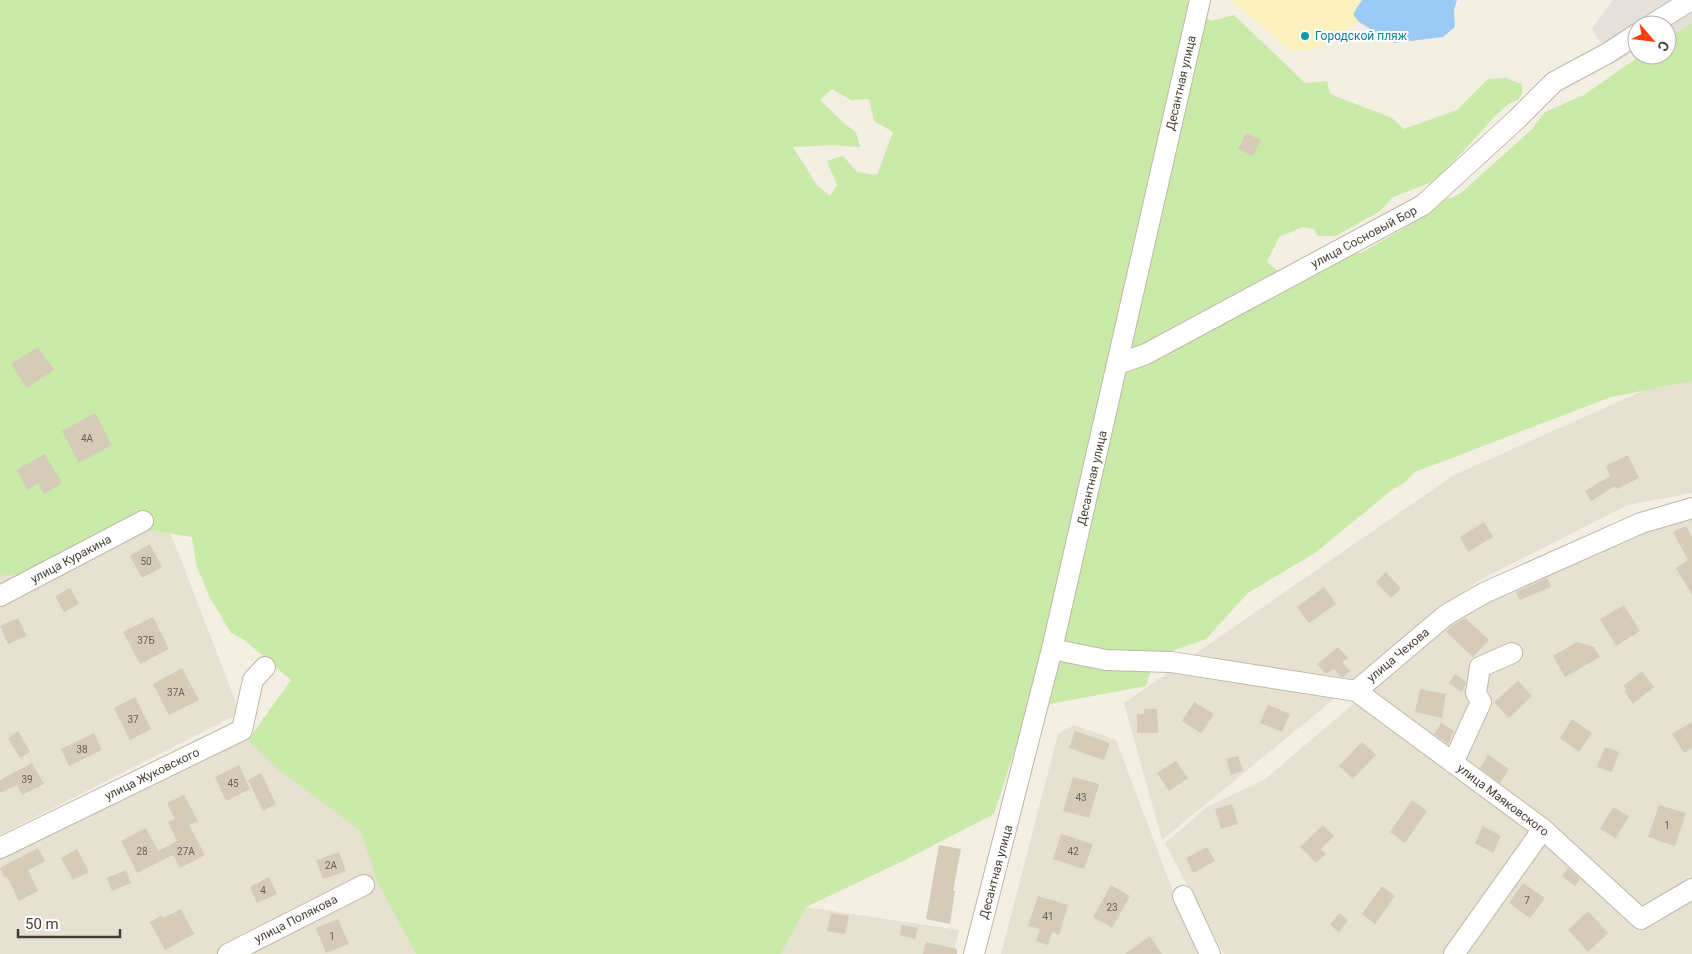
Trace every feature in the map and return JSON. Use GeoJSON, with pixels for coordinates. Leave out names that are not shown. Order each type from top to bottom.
{"type":"FeatureCollection","features":[{"type":"Feature","properties":{"kind":"street","name":"Десантная улица"},"geometry":{"type":"LineString","coordinates":[[974,954],[1052,648],[1200,0]]}},
{"type":"Feature","properties":{"kind":"street"},"geometry":{"type":"LineString","coordinates":[[1667,15],[1691,0]]}},
{"type":"Feature","properties":{"kind":"street","name":"улица Сосновый Бор"},"geometry":{"type":"LineString","coordinates":[[1118,364],[1146,354],[1423,205],[1517,119],[1554,82],[1627,40]]}},
{"type":"Feature","properties":{"kind":"street","name":"улица Чехова"},"geometry":{"type":"LineString","coordinates":[[1052,648],[1106,660],[1171,662],[1356,691],[1446,615],[1484,593],[1641,523],[1692,508]]}},
{"type":"Feature","properties":{"kind":"street","name":"улица Куракина"},"geometry":{"type":"LineString","coordinates":[[0,596],[143,521]]}},
{"type":"Feature","properties":{"kind":"street"},"geometry":{"type":"LineString","coordinates":[[1454,763],[1481,702],[1476,693],[1480,667],[1512,653]]}},
{"type":"Feature","properties":{"kind":"street","name":"улица Жуковского"},"geometry":{"type":"LineString","coordinates":[[0,848],[242,730],[253,680],[265,667]]}},
{"type":"Feature","properties":{"kind":"street","name":"улица Маяковского"},"geometry":{"type":"LineString","coordinates":[[1356,691],[1543,829],[1641,919],[1692,889]]}},
{"type":"Feature","properties":{"kind":"street"},"geometry":{"type":"LineString","coordinates":[[1454,954],[1543,829]]}},
{"type":"Feature","properties":{"kind":"street","name":"улица Полякова"},"geometry":{"type":"LineString","coordinates":[[228,954],[364,885]]}},
{"type":"Feature","properties":{"kind":"street"},"geometry":{"type":"LineString","coordinates":[[1183,896],[1210,954]]}},
{"type":"Feature","properties":{"kind":"shaded area"},"geometry":{"type":"Polygon","coordinates":[[[1613,0],[1692,0],[1692,62],[1677,58],[1677,15],[1627,15],[1627,55],[1614,63],[1592,29],[1613,0]]]}},
{"type":"Feature","properties":{"kind":"shaded area"},"geometry":{"type":"Polygon","coordinates":[[[0,139],[178,552],[240,713],[0,835],[0,139]]]}},
{"type":"Feature","properties":{"kind":"shaded area"},"geometry":{"type":"Polygon","coordinates":[[[1692,369],[1692,493],[1628,505],[1478,581],[1162,840],[1124,703],[1454,475],[1692,369]]]}},
{"type":"Feature","properties":{"kind":"shaded area"},"geometry":{"type":"Polygon","coordinates":[[[1692,517],[1692,954],[1224,954],[1165,843],[1207,807],[1264,780],[1464,610],[1622,537],[1692,517]]]}},
{"type":"Feature","properties":{"kind":"shaded area"},"geometry":{"type":"Polygon","coordinates":[[[279,725],[380,817],[429,954],[0,954],[0,859],[279,725]]]}},
{"type":"Feature","properties":{"kind":"shaded area"},"geometry":{"type":"Polygon","coordinates":[[[1074,725],[1116,740],[1177,902],[1200,954],[1001,954],[1058,734],[1074,725]]]}},
{"type":"Feature","properties":{"kind":"shaded area"},"geometry":{"type":"Polygon","coordinates":[[[806,907],[959,930],[954,954],[781,954],[806,907]]]}},
{"type":"Feature","properties":{"kind":"green space"},"geometry":{"type":"Polygon","coordinates":[[[0,0],[1188,0],[1188,4],[1211,21],[1234,15],[1305,83],[1327,81],[1330,94],[1392,118],[1404,129],[1457,110],[1488,79],[1506,78],[1522,84],[1522,93],[1518,100],[1510,103],[1496,115],[1437,180],[1393,197],[1380,211],[1336,236],[1318,236],[1314,229],[1303,227],[1279,237],[1267,262],[1279,272],[1338,250],[1361,253],[1415,222],[1439,199],[1452,198],[1462,192],[1532,129],[1545,112],[1584,95],[1627,65],[1677,65],[1677,33],[1692,23],[1692,381],[1611,397],[1415,472],[1404,483],[1393,489],[1315,553],[1248,593],[1206,639],[1155,657],[1146,686],[1028,708],[994,814],[905,860],[806,907],[781,954],[416,954],[377,881],[361,831],[278,769],[248,740],[291,680],[243,639],[231,633],[209,596],[196,564],[192,537],[117,525],[30,572],[0,576],[0,0]],[[832,89],[820,100],[856,132],[860,147],[832,145],[793,147],[817,185],[830,196],[837,185],[827,161],[843,156],[857,172],[877,175],[893,132],[874,121],[869,99],[851,100],[832,89]]]}},
{"type":"Feature","properties":{"kind":"sand","name":"Городской пляж"},"geometry":{"type":"Polygon","coordinates":[[[1233,0],[1362,0],[1353,14],[1359,22],[1313,50],[1290,50],[1233,2],[1233,0]]]}},
{"type":"Feature","properties":{"kind":"water"},"geometry":{"type":"Polygon","coordinates":[[[1362,0],[1457,0],[1454,10],[1455,27],[1443,37],[1394,43],[1359,22],[1353,14],[1362,0]]]}},
{"type":"Feature","properties":{"kind":"building"},"geometry":{"type":"Polygon","coordinates":[[[1246,133],[1261,140],[1253,156],[1238,149],[1246,133]]]}},
{"type":"Feature","properties":{"kind":"building"},"geometry":{"type":"Polygon","coordinates":[[[38,347],[54,370],[27,388],[11,364],[38,347]]]}},
{"type":"Feature","properties":{"kind":"building"},"geometry":{"type":"Polygon","coordinates":[[[95,413],[112,445],[79,463],[62,431],[95,413]]]}},
{"type":"Feature","properties":{"kind":"building"},"geometry":{"type":"Polygon","coordinates":[[[45,454],[62,483],[44,494],[38,483],[28,490],[16,470],[45,454]]]}},
{"type":"Feature","properties":{"kind":"building"},"geometry":{"type":"Polygon","coordinates":[[[1628,455],[1639,478],[1617,489],[1615,486],[1591,501],[1585,491],[1610,476],[1606,466],[1628,455]]]}},
{"type":"Feature","properties":{"kind":"building"},"geometry":{"type":"Polygon","coordinates":[[[1484,522],[1493,537],[1468,552],[1460,537],[1484,522]]]}},
{"type":"Feature","properties":{"kind":"building"},"geometry":{"type":"Polygon","coordinates":[[[1686,526],[1692,537],[1692,595],[1676,568],[1688,560],[1673,532],[1686,526]]]}},
{"type":"Feature","properties":{"kind":"building"},"geometry":{"type":"Polygon","coordinates":[[[150,544],[162,567],[142,578],[130,556],[150,544]]]}},
{"type":"Feature","properties":{"kind":"building"},"geometry":{"type":"Polygon","coordinates":[[[1386,572],[1401,589],[1391,598],[1376,582],[1386,572]]]}},
{"type":"Feature","properties":{"kind":"building"},"geometry":{"type":"Polygon","coordinates":[[[1547,578],[1551,587],[1520,600],[1516,592],[1547,578]]]}},
{"type":"Feature","properties":{"kind":"building"},"geometry":{"type":"Polygon","coordinates":[[[1324,587],[1336,604],[1309,623],[1297,607],[1324,587]]]}},
{"type":"Feature","properties":{"kind":"building"},"geometry":{"type":"Polygon","coordinates":[[[70,588],[79,604],[64,612],[55,596],[70,588]]]}},
{"type":"Feature","properties":{"kind":"building"},"geometry":{"type":"Polygon","coordinates":[[[1624,605],[1640,631],[1616,646],[1600,619],[1624,605]]]}},
{"type":"Feature","properties":{"kind":"building"},"geometry":{"type":"Polygon","coordinates":[[[153,617],[169,649],[140,664],[123,632],[153,617]]]}},
{"type":"Feature","properties":{"kind":"building"},"geometry":{"type":"Polygon","coordinates":[[[18,618],[27,636],[8,644],[0,626],[18,618]]]}},
{"type":"Feature","properties":{"kind":"building"},"geometry":{"type":"Polygon","coordinates":[[[1465,618],[1489,640],[1473,657],[1446,632],[1454,624],[1465,618]]]}},
{"type":"Feature","properties":{"kind":"building"},"geometry":{"type":"Polygon","coordinates":[[[1577,642],[1594,647],[1600,657],[1565,677],[1553,656],[1577,642]]]}},
{"type":"Feature","properties":{"kind":"building"},"geometry":{"type":"Polygon","coordinates":[[[1338,647],[1348,658],[1342,662],[1350,671],[1343,677],[1334,669],[1326,674],[1317,664],[1338,647]]]}},
{"type":"Feature","properties":{"kind":"building"},"geometry":{"type":"Polygon","coordinates":[[[182,668],[199,700],[169,715],[153,684],[182,668]]]}},
{"type":"Feature","properties":{"kind":"building"},"geometry":{"type":"Polygon","coordinates":[[[1642,671],[1654,687],[1633,704],[1625,692],[1626,688],[1623,686],[1642,671]]]}},
{"type":"Feature","properties":{"kind":"building"},"geometry":{"type":"Polygon","coordinates":[[[1455,674],[1466,682],[1462,692],[1449,683],[1455,674]]]}},
{"type":"Feature","properties":{"kind":"building"},"geometry":{"type":"Polygon","coordinates":[[[1518,681],[1532,696],[1509,718],[1494,702],[1518,681]]]}},
{"type":"Feature","properties":{"kind":"building"},"geometry":{"type":"Polygon","coordinates":[[[1420,689],[1446,694],[1442,718],[1415,712],[1420,689]]]}},
{"type":"Feature","properties":{"kind":"building"},"geometry":{"type":"Polygon","coordinates":[[[135,697],[151,729],[130,740],[114,708],[135,697]]]}},
{"type":"Feature","properties":{"kind":"building"},"geometry":{"type":"Polygon","coordinates":[[[1194,702],[1214,714],[1201,733],[1182,721],[1194,702]]]}},
{"type":"Feature","properties":{"kind":"building"},"geometry":{"type":"Polygon","coordinates":[[[1268,705],[1290,714],[1282,732],[1260,723],[1268,705]]]}},
{"type":"Feature","properties":{"kind":"building"},"geometry":{"type":"Polygon","coordinates":[[[1144,709],[1157,709],[1158,733],[1137,733],[1137,714],[1144,714],[1144,709]]]}},
{"type":"Feature","properties":{"kind":"building"},"geometry":{"type":"Polygon","coordinates":[[[1572,719],[1592,733],[1579,752],[1560,738],[1572,719]]]}},
{"type":"Feature","properties":{"kind":"building"},"geometry":{"type":"Polygon","coordinates":[[[1692,722],[1692,748],[1684,753],[1672,734],[1692,722]]]}},
{"type":"Feature","properties":{"kind":"building"},"geometry":{"type":"Polygon","coordinates":[[[1441,723],[1454,731],[1448,744],[1434,734],[1441,723]]]}},
{"type":"Feature","properties":{"kind":"building"},"geometry":{"type":"Polygon","coordinates":[[[18,731],[30,752],[20,758],[8,738],[18,731]]]}},
{"type":"Feature","properties":{"kind":"building"},"geometry":{"type":"Polygon","coordinates":[[[1075,731],[1110,743],[1104,760],[1069,748],[1075,731]]]}},
{"type":"Feature","properties":{"kind":"building"},"geometry":{"type":"Polygon","coordinates":[[[94,733],[102,750],[69,766],[61,749],[94,733]]]}},
{"type":"Feature","properties":{"kind":"building"},"geometry":{"type":"Polygon","coordinates":[[[1362,742],[1376,755],[1353,779],[1339,766],[1362,742]]]}},
{"type":"Feature","properties":{"kind":"building"},"geometry":{"type":"Polygon","coordinates":[[[1605,747],[1619,752],[1612,772],[1597,767],[1605,747]]]}},
{"type":"Feature","properties":{"kind":"building"},"geometry":{"type":"Polygon","coordinates":[[[1488,755],[1509,769],[1500,783],[1480,768],[1488,755]]]}},
{"type":"Feature","properties":{"kind":"building"},"geometry":{"type":"Polygon","coordinates":[[[1238,756],[1243,771],[1231,775],[1226,759],[1238,756]]]}},
{"type":"Feature","properties":{"kind":"building"},"geometry":{"type":"Polygon","coordinates":[[[1176,761],[1188,778],[1169,791],[1157,773],[1176,761]]]}},
{"type":"Feature","properties":{"kind":"building"},"geometry":{"type":"Polygon","coordinates":[[[32,763],[44,784],[22,795],[17,785],[0,793],[0,780],[32,763]]]}},
{"type":"Feature","properties":{"kind":"building"},"geometry":{"type":"Polygon","coordinates":[[[239,765],[250,789],[226,801],[215,777],[239,765]]]}},
{"type":"Feature","properties":{"kind":"building"},"geometry":{"type":"Polygon","coordinates":[[[261,773],[276,804],[263,811],[248,780],[261,773]]]}},
{"type":"Feature","properties":{"kind":"building"},"geometry":{"type":"Polygon","coordinates":[[[1073,777],[1099,784],[1089,818],[1063,811],[1073,777]]]}},
{"type":"Feature","properties":{"kind":"building"},"geometry":{"type":"Polygon","coordinates":[[[184,795],[198,821],[189,825],[205,855],[180,868],[173,855],[137,873],[121,841],[146,828],[158,851],[177,841],[168,822],[175,819],[167,803],[184,795]]]}},
{"type":"Feature","properties":{"kind":"building"},"geometry":{"type":"Polygon","coordinates":[[[1412,800],[1427,811],[1405,843],[1390,832],[1412,800]]]}},
{"type":"Feature","properties":{"kind":"building"},"geometry":{"type":"Polygon","coordinates":[[[1232,804],[1238,824],[1221,829],[1215,809],[1232,804]]]}},
{"type":"Feature","properties":{"kind":"building"},"geometry":{"type":"Polygon","coordinates":[[[1659,805],[1686,813],[1675,846],[1648,837],[1659,805]]]}},
{"type":"Feature","properties":{"kind":"building"},"geometry":{"type":"Polygon","coordinates":[[[1613,807],[1629,816],[1616,838],[1600,829],[1613,807]]]}},
{"type":"Feature","properties":{"kind":"building"},"geometry":{"type":"Polygon","coordinates":[[[1323,825],[1334,836],[1321,849],[1326,854],[1316,863],[1300,847],[1323,825]]]}},
{"type":"Feature","properties":{"kind":"building"},"geometry":{"type":"Polygon","coordinates":[[[1483,826],[1501,836],[1493,853],[1475,843],[1483,826]]]}},
{"type":"Feature","properties":{"kind":"building"},"geometry":{"type":"Polygon","coordinates":[[[1061,834],[1093,844],[1084,869],[1053,859],[1061,834]]]}},
{"type":"Feature","properties":{"kind":"building"},"geometry":{"type":"Polygon","coordinates":[[[939,845],[961,849],[953,891],[955,891],[950,924],[926,919],[939,845]]]}},
{"type":"Feature","properties":{"kind":"building"},"geometry":{"type":"Polygon","coordinates":[[[1207,847],[1215,861],[1193,873],[1186,858],[1207,847]]]}},
{"type":"Feature","properties":{"kind":"building"},"geometry":{"type":"Polygon","coordinates":[[[38,848],[45,861],[28,870],[38,891],[19,901],[7,877],[5,878],[0,868],[38,848]]]}},
{"type":"Feature","properties":{"kind":"building"},"geometry":{"type":"Polygon","coordinates":[[[77,849],[89,872],[73,880],[61,858],[77,849]]]}},
{"type":"Feature","properties":{"kind":"building"},"geometry":{"type":"Polygon","coordinates":[[[339,852],[346,871],[323,879],[316,860],[339,852]]]}},
{"type":"Feature","properties":{"kind":"building"},"geometry":{"type":"Polygon","coordinates":[[[1568,868],[1580,879],[1575,886],[1562,876],[1568,868]]]}},
{"type":"Feature","properties":{"kind":"building"},"geometry":{"type":"Polygon","coordinates":[[[126,870],[131,883],[112,891],[107,878],[126,870]]]}},
{"type":"Feature","properties":{"kind":"building"},"geometry":{"type":"Polygon","coordinates":[[[269,877],[277,894],[257,903],[250,887],[269,877]]]}},
{"type":"Feature","properties":{"kind":"building"},"geometry":{"type":"Polygon","coordinates":[[[1523,883],[1545,898],[1530,918],[1509,903],[1523,883]]]}},
{"type":"Feature","properties":{"kind":"building"},"geometry":{"type":"Polygon","coordinates":[[[1111,885],[1130,896],[1112,928],[1093,917],[1111,885]]]}},
{"type":"Feature","properties":{"kind":"building"},"geometry":{"type":"Polygon","coordinates":[[[1382,886],[1395,896],[1375,924],[1362,914],[1382,886]]]}},
{"type":"Feature","properties":{"kind":"building"},"geometry":{"type":"Polygon","coordinates":[[[1038,896],[1068,905],[1059,935],[1052,932],[1048,945],[1036,941],[1040,929],[1028,926],[1038,896]]]}},
{"type":"Feature","properties":{"kind":"building"},"geometry":{"type":"Polygon","coordinates":[[[181,909],[194,934],[165,950],[150,922],[162,915],[163,918],[181,909]]]}},
{"type":"Feature","properties":{"kind":"building"},"geometry":{"type":"Polygon","coordinates":[[[1588,911],[1608,933],[1588,952],[1568,930],[1588,911]]]}},
{"type":"Feature","properties":{"kind":"building"},"geometry":{"type":"Polygon","coordinates":[[[831,913],[849,916],[845,934],[827,931],[831,913]]]}},
{"type":"Feature","properties":{"kind":"building"},"geometry":{"type":"Polygon","coordinates":[[[1339,913],[1348,920],[1339,932],[1330,925],[1339,913]]]}},
{"type":"Feature","properties":{"kind":"building"},"geometry":{"type":"Polygon","coordinates":[[[338,919],[349,944],[326,953],[316,928],[338,919]]]}},
{"type":"Feature","properties":{"kind":"building"},"geometry":{"type":"Polygon","coordinates":[[[902,925],[918,928],[915,939],[900,935],[902,925]]]}},
{"type":"Feature","properties":{"kind":"building"},"geometry":{"type":"Polygon","coordinates":[[[1150,936],[1162,954],[1125,954],[1150,936]]]}},
{"type":"Feature","properties":{"kind":"building"},"geometry":{"type":"Polygon","coordinates":[[[926,942],[957,949],[957,954],[923,954],[926,942]]]}},
{"type":"Feature","properties":{"kind":"place","name":"Городской пляж"},"geometry":{"type":"Point","coordinates":[1305,36]}}]}
